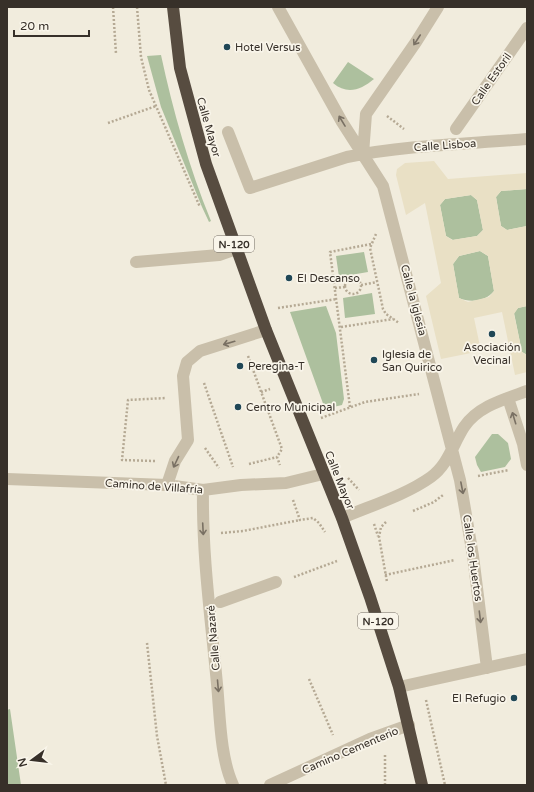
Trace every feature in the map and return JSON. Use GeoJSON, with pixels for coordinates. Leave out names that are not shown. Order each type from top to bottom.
{"type":"FeatureCollection","features":[{"type":"Feature","properties":{"kind":"highway","name":"Calle Mayor"},"geometry":{"type":"LineString","coordinates":[[173,7],[178,59],[186,95],[206,164],[266,330],[342,518],[400,687],[409,725]]}},
{"type":"Feature","properties":{"kind":"highway","name":"N-120"},"geometry":{"type":"LineString","coordinates":[[409,725],[422,785]]}},
{"type":"Feature","properties":{"kind":"street","name":"Calle la Iglesia"},"geometry":{"type":"LineString","coordinates":[[278,7],[332,104],[383,186],[453,450]]}},
{"type":"Feature","properties":{"kind":"street"},"geometry":{"type":"LineString","coordinates":[[228,132],[250,188],[347,157],[363,154],[366,114],[416,42],[438,7]]}},
{"type":"Feature","properties":{"kind":"street","name":"Calle Estoril"},"geometry":{"type":"LineString","coordinates":[[456,130],[527,28]]}},
{"type":"Feature","properties":{"kind":"street","name":"Calle Lisboa"},"geometry":{"type":"LineString","coordinates":[[363,154],[394,149],[527,139]]}},
{"type":"Feature","properties":{"kind":"street"},"geometry":{"type":"LineString","coordinates":[[136,262],[219,255],[236,249]]}},
{"type":"Feature","properties":{"kind":"street"},"geometry":{"type":"LineString","coordinates":[[167,485],[175,461],[188,440],[183,376],[187,362],[200,351],[266,330]]}},
{"type":"Feature","properties":{"kind":"street"},"geometry":{"type":"LineString","coordinates":[[342,518],[380,502],[431,477],[443,465],[470,419],[483,410],[527,391]]}},
{"type":"Feature","properties":{"kind":"street"},"geometry":{"type":"LineString","coordinates":[[508,398],[523,444],[527,465]]}},
{"type":"Feature","properties":{"kind":"street","name":"Calle los Huertos"},"geometry":{"type":"LineString","coordinates":[[453,450],[460,480],[473,556],[487,668]]}},
{"type":"Feature","properties":{"kind":"street","name":"Camino de Villafría"},"geometry":{"type":"LineString","coordinates":[[7,479],[167,485],[203,490],[241,485],[286,484],[323,474]]}},
{"type":"Feature","properties":{"kind":"street","name":"Calle Nazaré"},"geometry":{"type":"LineString","coordinates":[[203,490],[204,534],[224,751],[229,776],[233,785]]}},
{"type":"Feature","properties":{"kind":"street"},"geometry":{"type":"LineString","coordinates":[[220,602],[276,582]]}},
{"type":"Feature","properties":{"kind":"street"},"geometry":{"type":"LineString","coordinates":[[400,687],[527,659]]}},
{"type":"Feature","properties":{"kind":"street","name":"Camino Cementerio"},"geometry":{"type":"LineString","coordinates":[[270,785],[381,734],[409,725]]}},
{"type":"Feature","properties":{"kind":"path"},"geometry":{"type":"LineString","coordinates":[[113,7],[116,54]]}},
{"type":"Feature","properties":{"kind":"path"},"geometry":{"type":"LineString","coordinates":[[108,123],[156,106]]}},
{"type":"Feature","properties":{"kind":"path"},"geometry":{"type":"LineString","coordinates":[[382,112],[408,132]]}},
{"type":"Feature","properties":{"kind":"path"},"geometry":{"type":"LineString","coordinates":[[350,407],[330,252],[371,244]]}},
{"type":"Feature","properties":{"kind":"path"},"geometry":{"type":"LineString","coordinates":[[353,278],[360,281],[361,285],[359,291],[354,294],[350,293],[345,287],[346,282],[353,278]]}},
{"type":"Feature","properties":{"kind":"path"},"geometry":{"type":"LineString","coordinates":[[361,285],[377,282]]}},
{"type":"Feature","properties":{"kind":"path"},"geometry":{"type":"LineString","coordinates":[[335,288],[345,287]]}},
{"type":"Feature","properties":{"kind":"path"},"geometry":{"type":"LineString","coordinates":[[340,327],[394,319]]}},
{"type":"Feature","properties":{"kind":"path"},"geometry":{"type":"LineString","coordinates":[[201,376],[234,468]]}},
{"type":"Feature","properties":{"kind":"path"},"geometry":{"type":"LineString","coordinates":[[320,418],[365,402],[422,393]]}},
{"type":"Feature","properties":{"kind":"path"},"geometry":{"type":"LineString","coordinates":[[173,398],[128,400],[122,460],[175,461]]}},
{"type":"Feature","properties":{"kind":"path"},"geometry":{"type":"LineString","coordinates":[[185,444],[203,446],[220,468],[225,468]]}},
{"type":"Feature","properties":{"kind":"path"},"geometry":{"type":"LineString","coordinates":[[248,464],[277,458]]}},
{"type":"Feature","properties":{"kind":"path"},"geometry":{"type":"LineString","coordinates":[[230,469],[241,466]]}},
{"type":"Feature","properties":{"kind":"path"},"geometry":{"type":"LineString","coordinates":[[408,513],[434,502],[460,480],[511,470]]}},
{"type":"Feature","properties":{"kind":"path"},"geometry":{"type":"LineString","coordinates":[[286,484],[300,520]]}},
{"type":"Feature","properties":{"kind":"path"},"geometry":{"type":"LineString","coordinates":[[360,491],[367,488]]}},
{"type":"Feature","properties":{"kind":"path"},"geometry":{"type":"LineString","coordinates":[[204,534],[243,531],[313,518],[319,523],[325,532]]}},
{"type":"Feature","properties":{"kind":"path"},"geometry":{"type":"LineString","coordinates":[[388,589],[379,537],[381,527],[394,519]]}},
{"type":"Feature","properties":{"kind":"path"},"geometry":{"type":"LineString","coordinates":[[334,555],[338,565]]}},
{"type":"Feature","properties":{"kind":"path"},"geometry":{"type":"LineString","coordinates":[[385,574],[473,556]]}},
{"type":"Feature","properties":{"kind":"path"},"geometry":{"type":"LineString","coordinates":[[276,582],[282,582],[337,561]]}},
{"type":"Feature","properties":{"kind":"path"},"geometry":{"type":"LineString","coordinates":[[146,643],[157,736],[166,785]]}},
{"type":"Feature","properties":{"kind":"path"},"geometry":{"type":"LineString","coordinates":[[309,679],[333,736]]}},
{"type":"Feature","properties":{"kind":"path"},"geometry":{"type":"LineString","coordinates":[[422,682],[445,785]]}},
{"type":"Feature","properties":{"kind":"path"},"geometry":{"type":"LineString","coordinates":[[381,734],[385,749],[385,785]]}},
{"type":"Feature","properties":{"kind":"green space"},"geometry":{"type":"Polygon","coordinates":[[[161,55],[182,139],[211,221],[209,222],[161,107],[147,56],[161,55]]]}},
{"type":"Feature","properties":{"kind":"green space"},"geometry":{"type":"Polygon","coordinates":[[[348,62],[374,79],[364,86],[354,90],[338,87],[333,83],[348,62]]]}},
{"type":"Feature","properties":{"kind":"green space"},"geometry":{"type":"Polygon","coordinates":[[[527,189],[527,226],[507,230],[501,226],[496,197],[501,191],[527,189]]]}},
{"type":"Feature","properties":{"kind":"green space"},"geometry":{"type":"Polygon","coordinates":[[[471,195],[477,200],[483,230],[477,236],[453,240],[446,236],[440,205],[445,199],[471,195]]]}},
{"type":"Feature","properties":{"kind":"green space"},"geometry":{"type":"Polygon","coordinates":[[[480,251],[488,256],[494,291],[483,299],[473,301],[464,300],[459,298],[453,264],[459,256],[480,251]]]}},
{"type":"Feature","properties":{"kind":"green space"},"geometry":{"type":"Polygon","coordinates":[[[364,252],[368,272],[339,277],[336,256],[364,252]]]}},
{"type":"Feature","properties":{"kind":"green space"},"geometry":{"type":"Polygon","coordinates":[[[372,293],[375,314],[345,318],[343,298],[372,293]]]}},
{"type":"Feature","properties":{"kind":"green space"},"geometry":{"type":"Polygon","coordinates":[[[326,306],[336,333],[344,399],[342,405],[325,409],[290,312],[326,306]]]}},
{"type":"Feature","properties":{"kind":"green space"},"geometry":{"type":"Polygon","coordinates":[[[527,306],[527,355],[522,352],[514,313],[518,308],[527,306]]]}},
{"type":"Feature","properties":{"kind":"green space"},"geometry":{"type":"Polygon","coordinates":[[[492,434],[498,434],[508,443],[511,459],[505,467],[481,472],[475,457],[492,434]]]}},
{"type":"Feature","properties":{"kind":"green space"},"geometry":{"type":"Polygon","coordinates":[[[10,709],[21,785],[7,785],[7,710],[10,709]]]}},
{"type":"Feature","properties":{"kind":"shaded area"},"geometry":{"type":"Polygon","coordinates":[[[434,161],[448,179],[527,173],[527,189],[501,191],[496,197],[501,226],[507,230],[527,226],[527,306],[518,308],[514,314],[522,352],[527,355],[527,372],[515,375],[502,312],[474,318],[481,351],[441,359],[426,296],[441,283],[425,203],[406,215],[396,175],[397,169],[405,163],[434,161]],[[471,195],[445,199],[440,205],[446,236],[452,240],[477,236],[483,230],[477,200],[471,195]],[[480,251],[459,256],[453,264],[459,298],[468,302],[489,297],[494,291],[488,256],[480,251]]]}},
{"type":"Feature","properties":{"kind":"place","name":"Hotel Versus"},"geometry":{"type":"Point","coordinates":[227,47]}},
{"type":"Feature","properties":{"kind":"place","name":"El Descanso"},"geometry":{"type":"Point","coordinates":[289,278]}},
{"type":"Feature","properties":{"kind":"place","name":"Asociación Vecinal"},"geometry":{"type":"Point","coordinates":[492,334]}},
{"type":"Feature","properties":{"kind":"place","name":"Iglesia de San Quirico"},"geometry":{"type":"Point","coordinates":[374,360]}},
{"type":"Feature","properties":{"kind":"place","name":"Peregina-T"},"geometry":{"type":"Point","coordinates":[240,366]}},
{"type":"Feature","properties":{"kind":"place","name":"Centro Municipal"},"geometry":{"type":"Point","coordinates":[238,407]}},
{"type":"Feature","properties":{"kind":"place","name":"El Refugio"},"geometry":{"type":"Point","coordinates":[514,698]}}]}
